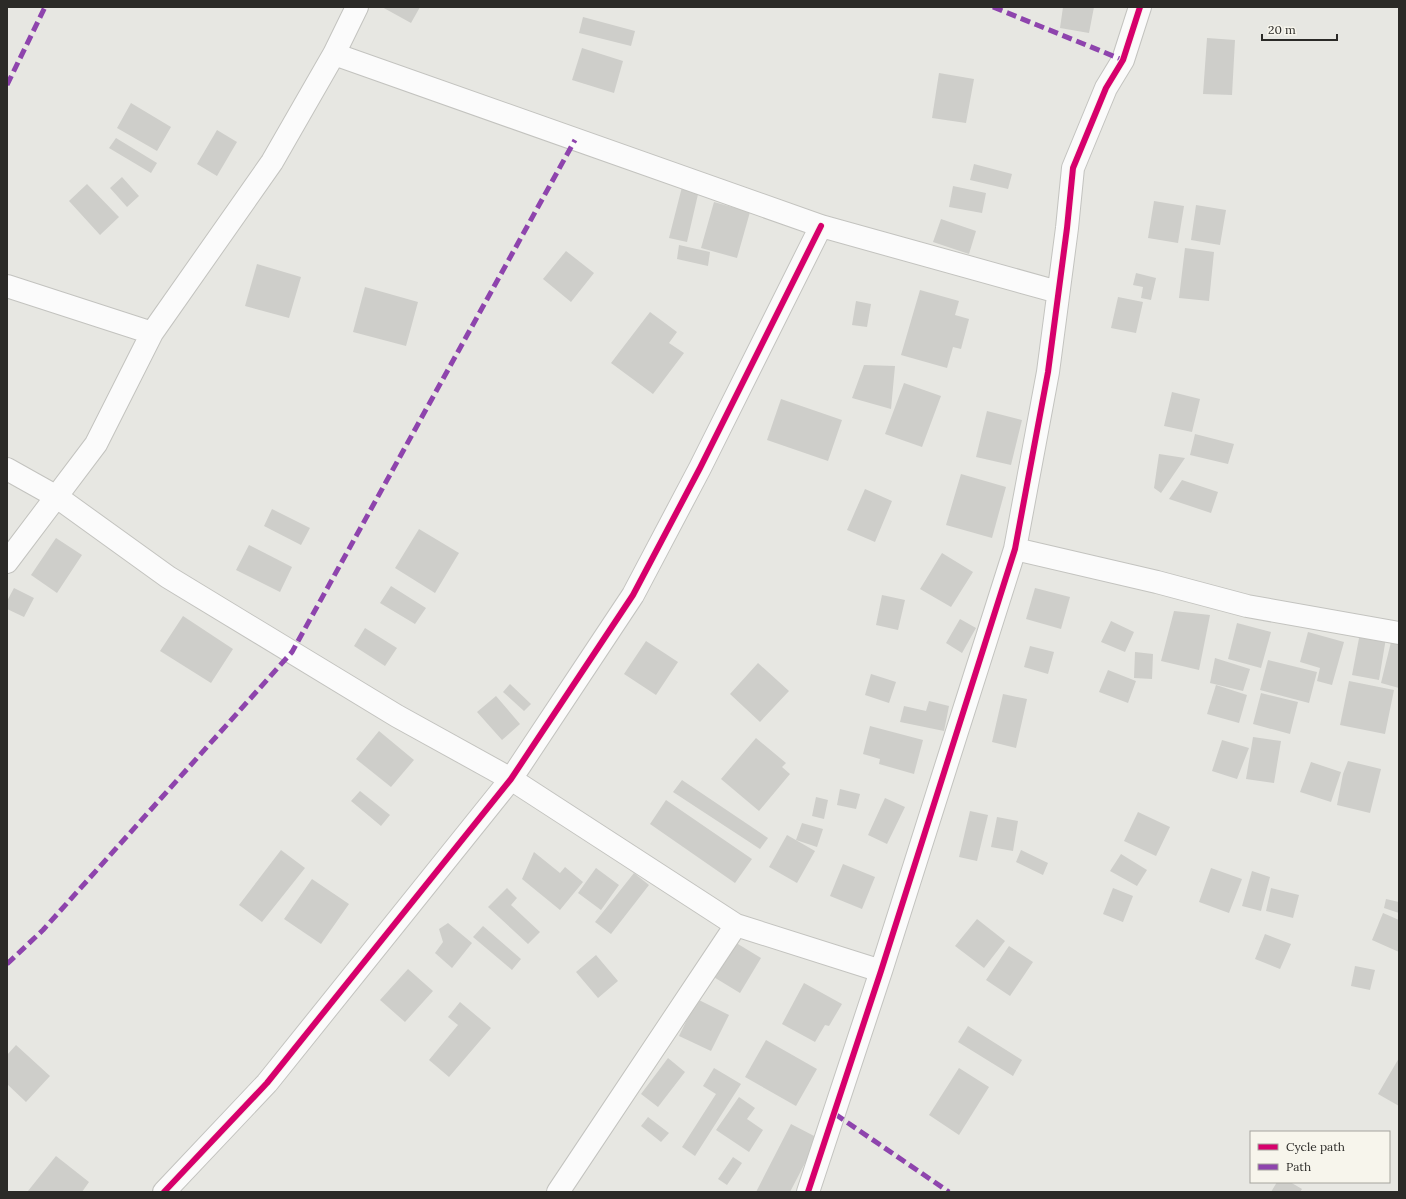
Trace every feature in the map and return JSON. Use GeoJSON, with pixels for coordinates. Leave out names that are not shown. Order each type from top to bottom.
{"type":"FeatureCollection","features":[{"type":"Feature","properties":{"kind":"street"},"geometry":{"type":"LineString","coordinates":[[7,562],[96,444],[152,333],[272,162],[334,54],[357,7]]}},
{"type":"Feature","properties":{"kind":"street"},"geometry":{"type":"LineString","coordinates":[[808,1192],[881,971],[1015,549],[1048,372],[1067,228],[1073,168],[1106,88],[1123,60],[1140,7]]}},
{"type":"Feature","properties":{"kind":"street"},"geometry":{"type":"LineString","coordinates":[[334,54],[821,226],[1058,292]]}},
{"type":"Feature","properties":{"kind":"street"},"geometry":{"type":"LineString","coordinates":[[164,1192],[267,1083],[511,779],[633,595],[700,468],[821,226]]}},
{"type":"Feature","properties":{"kind":"street"},"geometry":{"type":"LineString","coordinates":[[7,286],[152,333]]}},
{"type":"Feature","properties":{"kind":"street"},"geometry":{"type":"LineString","coordinates":[[7,469],[57,497],[168,577],[397,716],[511,779],[736,925],[881,971]]}},
{"type":"Feature","properties":{"kind":"street"},"geometry":{"type":"LineString","coordinates":[[1015,549],[1157,582],[1247,606],[1399,633]]}},
{"type":"Feature","properties":{"kind":"street"},"geometry":{"type":"LineString","coordinates":[[558,1192],[736,925]]}},
{"type":"Feature","properties":{"kind":"building"},"geometry":{"type":"Polygon","coordinates":[[[382,7],[420,7],[411,23],[382,7]]]}},
{"type":"Feature","properties":{"kind":"building"},"geometry":{"type":"Polygon","coordinates":[[[1063,7],[1094,7],[1089,33],[1060,28],[1063,7]]]}},
{"type":"Feature","properties":{"kind":"building"},"geometry":{"type":"Polygon","coordinates":[[[583,17],[635,31],[631,46],[579,33],[583,17]]]}},
{"type":"Feature","properties":{"kind":"building"},"geometry":{"type":"Polygon","coordinates":[[[1207,38],[1235,40],[1232,95],[1203,94],[1207,38]]]}},
{"type":"Feature","properties":{"kind":"building"},"geometry":{"type":"Polygon","coordinates":[[[582,48],[623,61],[614,93],[572,80],[582,48]]]}},
{"type":"Feature","properties":{"kind":"building"},"geometry":{"type":"Polygon","coordinates":[[[939,73],[974,79],[966,123],[932,118],[939,73]]]}},
{"type":"Feature","properties":{"kind":"building"},"geometry":{"type":"Polygon","coordinates":[[[131,103],[171,127],[157,151],[117,128],[131,103]]]}},
{"type":"Feature","properties":{"kind":"building"},"geometry":{"type":"Polygon","coordinates":[[[217,130],[237,142],[217,176],[197,164],[217,130]]]}},
{"type":"Feature","properties":{"kind":"building"},"geometry":{"type":"Polygon","coordinates":[[[116,138],[157,163],[151,173],[109,148],[116,138]]]}},
{"type":"Feature","properties":{"kind":"building"},"geometry":{"type":"Polygon","coordinates":[[[974,164],[1012,174],[1008,189],[970,180],[974,164]]]}},
{"type":"Feature","properties":{"kind":"building"},"geometry":{"type":"Polygon","coordinates":[[[122,177],[139,196],[127,207],[110,188],[122,177]]]}},
{"type":"Feature","properties":{"kind":"building"},"geometry":{"type":"Polygon","coordinates":[[[87,184],[119,217],[100,235],[69,201],[87,184]]]}},
{"type":"Feature","properties":{"kind":"building"},"geometry":{"type":"Polygon","coordinates":[[[953,186],[986,193],[982,213],[949,207],[953,186]]]}},
{"type":"Feature","properties":{"kind":"building"},"geometry":{"type":"Polygon","coordinates":[[[682,187],[699,190],[687,242],[669,238],[682,187]]]}},
{"type":"Feature","properties":{"kind":"building"},"geometry":{"type":"Polygon","coordinates":[[[1154,201],[1184,206],[1178,243],[1148,238],[1154,201]]]}},
{"type":"Feature","properties":{"kind":"building"},"geometry":{"type":"Polygon","coordinates":[[[714,202],[750,212],[737,258],[701,248],[714,202]]]}},
{"type":"Feature","properties":{"kind":"building"},"geometry":{"type":"Polygon","coordinates":[[[1196,205],[1226,210],[1220,245],[1191,240],[1196,205]]]}},
{"type":"Feature","properties":{"kind":"building"},"geometry":{"type":"Polygon","coordinates":[[[941,219],[976,231],[969,254],[933,242],[941,219]]]}},
{"type":"Feature","properties":{"kind":"building"},"geometry":{"type":"Polygon","coordinates":[[[679,245],[710,252],[708,266],[677,259],[679,245]]]}},
{"type":"Feature","properties":{"kind":"building"},"geometry":{"type":"Polygon","coordinates":[[[1185,248],[1214,252],[1209,301],[1179,298],[1185,248]]]}},
{"type":"Feature","properties":{"kind":"building"},"geometry":{"type":"Polygon","coordinates":[[[566,251],[594,273],[571,302],[543,279],[566,251]]]}},
{"type":"Feature","properties":{"kind":"building"},"geometry":{"type":"Polygon","coordinates":[[[257,264],[301,277],[289,318],[245,306],[257,264]]]}},
{"type":"Feature","properties":{"kind":"building"},"geometry":{"type":"Polygon","coordinates":[[[1136,273],[1156,278],[1151,300],[1141,298],[1143,287],[1133,285],[1136,273]]]}},
{"type":"Feature","properties":{"kind":"building"},"geometry":{"type":"Polygon","coordinates":[[[365,287],[418,302],[406,346],[353,332],[365,287]]]}},
{"type":"Feature","properties":{"kind":"building"},"geometry":{"type":"Polygon","coordinates":[[[920,290],[959,301],[955,315],[969,319],[961,349],[953,347],[947,368],[901,355],[920,290]]]}},
{"type":"Feature","properties":{"kind":"building"},"geometry":{"type":"Polygon","coordinates":[[[1118,297],[1143,302],[1136,333],[1111,328],[1118,297]]]}},
{"type":"Feature","properties":{"kind":"building"},"geometry":{"type":"Polygon","coordinates":[[[856,301],[871,304],[867,327],[852,325],[856,301]]]}},
{"type":"Feature","properties":{"kind":"building"},"geometry":{"type":"Polygon","coordinates":[[[650,312],[677,332],[669,343],[684,353],[653,394],[611,363],[650,312]]]}},
{"type":"Feature","properties":{"kind":"building"},"geometry":{"type":"Polygon","coordinates":[[[864,365],[895,366],[891,409],[852,398],[864,365]]]}},
{"type":"Feature","properties":{"kind":"building"},"geometry":{"type":"Polygon","coordinates":[[[904,383],[941,396],[922,447],[885,434],[904,383]]]}},
{"type":"Feature","properties":{"kind":"building"},"geometry":{"type":"Polygon","coordinates":[[[1172,392],[1200,399],[1192,432],[1164,426],[1172,392]]]}},
{"type":"Feature","properties":{"kind":"building"},"geometry":{"type":"Polygon","coordinates":[[[781,399],[842,420],[828,461],[767,440],[781,399]]]}},
{"type":"Feature","properties":{"kind":"building"},"geometry":{"type":"Polygon","coordinates":[[[987,411],[1022,420],[1011,465],[976,457],[987,411]]]}},
{"type":"Feature","properties":{"kind":"building"},"geometry":{"type":"Polygon","coordinates":[[[1195,434],[1234,444],[1228,464],[1190,455],[1195,434]]]}},
{"type":"Feature","properties":{"kind":"building"},"geometry":{"type":"Polygon","coordinates":[[[1159,454],[1185,458],[1161,493],[1154,488],[1159,454]]]}},
{"type":"Feature","properties":{"kind":"building"},"geometry":{"type":"Polygon","coordinates":[[[961,474],[1006,487],[992,538],[946,525],[961,474]]]}},
{"type":"Feature","properties":{"kind":"building"},"geometry":{"type":"Polygon","coordinates":[[[1182,480],[1218,492],[1211,513],[1169,499],[1182,480]]]}},
{"type":"Feature","properties":{"kind":"building"},"geometry":{"type":"Polygon","coordinates":[[[865,489],[892,501],[875,542],[847,530],[865,489]]]}},
{"type":"Feature","properties":{"kind":"building"},"geometry":{"type":"Polygon","coordinates":[[[272,509],[310,528],[301,545],[264,526],[272,509]]]}},
{"type":"Feature","properties":{"kind":"building"},"geometry":{"type":"Polygon","coordinates":[[[419,529],[459,553],[435,593],[395,568],[419,529]]]}},
{"type":"Feature","properties":{"kind":"building"},"geometry":{"type":"Polygon","coordinates":[[[56,538],[82,555],[57,593],[31,575],[56,538]]]}},
{"type":"Feature","properties":{"kind":"building"},"geometry":{"type":"Polygon","coordinates":[[[249,545],[292,567],[280,592],[236,570],[249,545]]]}},
{"type":"Feature","properties":{"kind":"building"},"geometry":{"type":"Polygon","coordinates":[[[942,553],[973,572],[951,607],[920,589],[942,553]]]}},
{"type":"Feature","properties":{"kind":"building"},"geometry":{"type":"Polygon","coordinates":[[[391,586],[426,608],[415,624],[380,603],[391,586]]]}},
{"type":"Feature","properties":{"kind":"building"},"geometry":{"type":"Polygon","coordinates":[[[14,588],[34,598],[24,617],[7,609],[7,601],[14,588]]]}},
{"type":"Feature","properties":{"kind":"building"},"geometry":{"type":"Polygon","coordinates":[[[1035,588],[1070,597],[1061,629],[1026,619],[1035,588]]]}},
{"type":"Feature","properties":{"kind":"building"},"geometry":{"type":"Polygon","coordinates":[[[882,595],[905,600],[898,630],[876,625],[882,595]]]}},
{"type":"Feature","properties":{"kind":"building"},"geometry":{"type":"Polygon","coordinates":[[[1174,611],[1210,615],[1199,670],[1161,661],[1174,611]]]}},
{"type":"Feature","properties":{"kind":"building"},"geometry":{"type":"Polygon","coordinates":[[[183,616],[233,649],[211,683],[160,651],[183,616]]]}},
{"type":"Feature","properties":{"kind":"building"},"geometry":{"type":"Polygon","coordinates":[[[960,619],[976,628],[962,653],[946,643],[960,619]]]}},
{"type":"Feature","properties":{"kind":"building"},"geometry":{"type":"Polygon","coordinates":[[[1111,621],[1134,632],[1125,652],[1101,642],[1111,621]]]}},
{"type":"Feature","properties":{"kind":"building"},"geometry":{"type":"Polygon","coordinates":[[[1237,623],[1271,632],[1261,668],[1228,659],[1237,623]]]}},
{"type":"Feature","properties":{"kind":"building"},"geometry":{"type":"Polygon","coordinates":[[[365,628],[397,648],[385,666],[354,646],[365,628]]]}},
{"type":"Feature","properties":{"kind":"building"},"geometry":{"type":"Polygon","coordinates":[[[1308,632],[1344,642],[1332,685],[1317,681],[1320,668],[1300,662],[1308,632]]]}},
{"type":"Feature","properties":{"kind":"building"},"geometry":{"type":"Polygon","coordinates":[[[1360,633],[1386,638],[1379,680],[1352,675],[1360,633]]]}},
{"type":"Feature","properties":{"kind":"building"},"geometry":{"type":"Polygon","coordinates":[[[646,641],[678,662],[656,695],[624,674],[646,641]]]}},
{"type":"Feature","properties":{"kind":"building"},"geometry":{"type":"Polygon","coordinates":[[[1391,642],[1399,644],[1399,688],[1381,683],[1391,642]]]}},
{"type":"Feature","properties":{"kind":"building"},"geometry":{"type":"Polygon","coordinates":[[[1030,646],[1054,652],[1048,674],[1024,667],[1030,646]]]}},
{"type":"Feature","properties":{"kind":"building"},"geometry":{"type":"Polygon","coordinates":[[[1135,652],[1153,654],[1152,679],[1134,678],[1135,652]]]}},
{"type":"Feature","properties":{"kind":"building"},"geometry":{"type":"Polygon","coordinates":[[[1215,658],[1250,669],[1243,691],[1210,683],[1215,658]]]}},
{"type":"Feature","properties":{"kind":"building"},"geometry":{"type":"Polygon","coordinates":[[[1268,660],[1317,672],[1309,703],[1260,690],[1268,660]]]}},
{"type":"Feature","properties":{"kind":"building"},"geometry":{"type":"Polygon","coordinates":[[[758,663],[789,691],[760,722],[730,694],[758,663]]]}},
{"type":"Feature","properties":{"kind":"building"},"geometry":{"type":"Polygon","coordinates":[[[1108,670],[1136,681],[1128,703],[1099,692],[1108,670]]]}},
{"type":"Feature","properties":{"kind":"building"},"geometry":{"type":"Polygon","coordinates":[[[871,674],[896,682],[889,703],[865,695],[871,674]]]}},
{"type":"Feature","properties":{"kind":"building"},"geometry":{"type":"Polygon","coordinates":[[[1349,681],[1394,690],[1385,734],[1340,725],[1349,681]]]}},
{"type":"Feature","properties":{"kind":"building"},"geometry":{"type":"Polygon","coordinates":[[[510,684],[531,704],[524,711],[503,692],[510,684]]]}},
{"type":"Feature","properties":{"kind":"building"},"geometry":{"type":"Polygon","coordinates":[[[1216,685],[1247,695],[1239,723],[1207,714],[1216,685]]]}},
{"type":"Feature","properties":{"kind":"building"},"geometry":{"type":"Polygon","coordinates":[[[1261,693],[1298,702],[1290,734],[1253,724],[1261,693]]]}},
{"type":"Feature","properties":{"kind":"building"},"geometry":{"type":"Polygon","coordinates":[[[1003,694],[1027,699],[1016,748],[992,742],[1003,694]]]}},
{"type":"Feature","properties":{"kind":"building"},"geometry":{"type":"Polygon","coordinates":[[[496,696],[520,724],[502,740],[477,712],[496,696]]]}},
{"type":"Feature","properties":{"kind":"building"},"geometry":{"type":"Polygon","coordinates":[[[929,701],[949,706],[944,731],[900,722],[904,706],[926,711],[929,701]]]}},
{"type":"Feature","properties":{"kind":"building"},"geometry":{"type":"Polygon","coordinates":[[[870,726],[923,740],[914,774],[879,764],[880,759],[863,754],[870,726]]]}},
{"type":"Feature","properties":{"kind":"building"},"geometry":{"type":"Polygon","coordinates":[[[379,731],[414,760],[391,787],[356,759],[379,731]]]}},
{"type":"Feature","properties":{"kind":"building"},"geometry":{"type":"Polygon","coordinates":[[[1253,737],[1281,741],[1274,783],[1246,779],[1253,737]]]}},
{"type":"Feature","properties":{"kind":"building"},"geometry":{"type":"Polygon","coordinates":[[[756,738],[786,763],[782,767],[790,774],[759,811],[721,779],[756,738]]]}},
{"type":"Feature","properties":{"kind":"building"},"geometry":{"type":"Polygon","coordinates":[[[1222,740],[1249,748],[1237,779],[1212,771],[1222,740]]]}},
{"type":"Feature","properties":{"kind":"building"},"geometry":{"type":"Polygon","coordinates":[[[1348,761],[1381,769],[1370,813],[1337,805],[1343,774],[1348,761]]]}},
{"type":"Feature","properties":{"kind":"building"},"geometry":{"type":"Polygon","coordinates":[[[1311,762],[1341,772],[1331,802],[1300,792],[1311,762]]]}},
{"type":"Feature","properties":{"kind":"building"},"geometry":{"type":"Polygon","coordinates":[[[682,780],[768,838],[760,849],[673,792],[682,780]]]}},
{"type":"Feature","properties":{"kind":"building"},"geometry":{"type":"Polygon","coordinates":[[[840,789],[860,794],[856,809],[837,805],[840,789]]]}},
{"type":"Feature","properties":{"kind":"building"},"geometry":{"type":"Polygon","coordinates":[[[360,791],[390,815],[381,826],[351,801],[360,791]]]}},
{"type":"Feature","properties":{"kind":"building"},"geometry":{"type":"Polygon","coordinates":[[[816,797],[828,800],[824,819],[812,816],[816,797]]]}},
{"type":"Feature","properties":{"kind":"building"},"geometry":{"type":"Polygon","coordinates":[[[885,798],[905,807],[887,844],[868,835],[885,798]]]}},
{"type":"Feature","properties":{"kind":"building"},"geometry":{"type":"Polygon","coordinates":[[[666,800],[752,859],[735,883],[650,824],[666,800]]]}},
{"type":"Feature","properties":{"kind":"building"},"geometry":{"type":"Polygon","coordinates":[[[970,811],[988,815],[977,861],[959,857],[970,811]]]}},
{"type":"Feature","properties":{"kind":"building"},"geometry":{"type":"Polygon","coordinates":[[[1138,812],[1170,827],[1156,856],[1124,841],[1138,812]]]}},
{"type":"Feature","properties":{"kind":"building"},"geometry":{"type":"Polygon","coordinates":[[[997,817],[1018,821],[1013,851],[991,847],[997,817]]]}},
{"type":"Feature","properties":{"kind":"building"},"geometry":{"type":"Polygon","coordinates":[[[802,823],[823,829],[817,847],[796,840],[802,823]]]}},
{"type":"Feature","properties":{"kind":"building"},"geometry":{"type":"Polygon","coordinates":[[[787,835],[815,851],[797,883],[769,867],[787,835]]]}},
{"type":"Feature","properties":{"kind":"building"},"geometry":{"type":"Polygon","coordinates":[[[281,850],[305,868],[262,922],[239,905],[281,850]]]}},
{"type":"Feature","properties":{"kind":"building"},"geometry":{"type":"Polygon","coordinates":[[[1021,850],[1048,863],[1043,875],[1016,862],[1021,850]]]}},
{"type":"Feature","properties":{"kind":"building"},"geometry":{"type":"Polygon","coordinates":[[[534,852],[560,873],[565,867],[583,882],[560,910],[522,879],[534,852]]]}},
{"type":"Feature","properties":{"kind":"building"},"geometry":{"type":"Polygon","coordinates":[[[1121,854],[1147,870],[1137,886],[1110,871],[1121,854]]]}},
{"type":"Feature","properties":{"kind":"building"},"geometry":{"type":"Polygon","coordinates":[[[843,864],[875,877],[862,909],[830,896],[843,864]]]}},
{"type":"Feature","properties":{"kind":"building"},"geometry":{"type":"Polygon","coordinates":[[[596,868],[619,885],[601,910],[578,893],[596,868]]]}},
{"type":"Feature","properties":{"kind":"building"},"geometry":{"type":"Polygon","coordinates":[[[1211,868],[1242,879],[1229,913],[1199,902],[1211,868]]]}},
{"type":"Feature","properties":{"kind":"building"},"geometry":{"type":"Polygon","coordinates":[[[1252,871],[1270,877],[1261,911],[1242,906],[1252,871]]]}},
{"type":"Feature","properties":{"kind":"building"},"geometry":{"type":"Polygon","coordinates":[[[634,873],[649,885],[611,934],[595,922],[634,873]]]}},
{"type":"Feature","properties":{"kind":"building"},"geometry":{"type":"Polygon","coordinates":[[[312,879],[349,904],[321,944],[284,919],[312,879]]]}},
{"type":"Feature","properties":{"kind":"building"},"geometry":{"type":"Polygon","coordinates":[[[507,888],[517,898],[511,905],[540,932],[528,944],[488,907],[507,888]]]}},
{"type":"Feature","properties":{"kind":"building"},"geometry":{"type":"Polygon","coordinates":[[[1113,888],[1133,896],[1123,922],[1103,914],[1113,888]]]}},
{"type":"Feature","properties":{"kind":"building"},"geometry":{"type":"Polygon","coordinates":[[[1271,888],[1299,895],[1293,918],[1266,911],[1271,888]]]}},
{"type":"Feature","properties":{"kind":"building"},"geometry":{"type":"Polygon","coordinates":[[[1386,899],[1399,902],[1399,913],[1384,908],[1386,899]]]}},
{"type":"Feature","properties":{"kind":"building"},"geometry":{"type":"Polygon","coordinates":[[[1383,913],[1399,920],[1399,952],[1372,940],[1383,913]]]}},
{"type":"Feature","properties":{"kind":"building"},"geometry":{"type":"Polygon","coordinates":[[[977,919],[1005,941],[984,968],[955,946],[977,919]]]}},
{"type":"Feature","properties":{"kind":"building"},"geometry":{"type":"Polygon","coordinates":[[[448,923],[472,943],[452,968],[435,953],[443,942],[439,929],[448,923]]]}},
{"type":"Feature","properties":{"kind":"building"},"geometry":{"type":"Polygon","coordinates":[[[483,926],[521,959],[512,970],[473,937],[483,926]]]}},
{"type":"Feature","properties":{"kind":"building"},"geometry":{"type":"Polygon","coordinates":[[[1265,934],[1291,944],[1280,969],[1255,959],[1265,934]]]}},
{"type":"Feature","properties":{"kind":"building"},"geometry":{"type":"Polygon","coordinates":[[[733,941],[761,958],[740,993],[712,976],[733,941]]]}},
{"type":"Feature","properties":{"kind":"building"},"geometry":{"type":"Polygon","coordinates":[[[1009,946],[1033,962],[1010,996],[986,980],[1009,946]]]}},
{"type":"Feature","properties":{"kind":"building"},"geometry":{"type":"Polygon","coordinates":[[[596,955],[618,981],[598,998],[576,972],[596,955]]]}},
{"type":"Feature","properties":{"kind":"building"},"geometry":{"type":"Polygon","coordinates":[[[1355,966],[1375,970],[1370,990],[1351,986],[1355,966]]]}},
{"type":"Feature","properties":{"kind":"building"},"geometry":{"type":"Polygon","coordinates":[[[408,969],[433,991],[405,1022],[380,1000],[408,969]]]}},
{"type":"Feature","properties":{"kind":"building"},"geometry":{"type":"Polygon","coordinates":[[[804,983],[842,1004],[829,1026],[825,1025],[815,1042],[782,1024],[804,983]]]}},
{"type":"Feature","properties":{"kind":"building"},"geometry":{"type":"Polygon","coordinates":[[[697,999],[729,1015],[711,1051],[679,1036],[697,999]]]}},
{"type":"Feature","properties":{"kind":"building"},"geometry":{"type":"Polygon","coordinates":[[[460,1002],[491,1028],[449,1077],[429,1060],[458,1025],[448,1017],[460,1002]]]}},
{"type":"Feature","properties":{"kind":"building"},"geometry":{"type":"Polygon","coordinates":[[[968,1026],[1022,1060],[1013,1076],[958,1042],[968,1026]]]}},
{"type":"Feature","properties":{"kind":"building"},"geometry":{"type":"Polygon","coordinates":[[[766,1040],[817,1069],[796,1106],[745,1077],[766,1040]]]}},
{"type":"Feature","properties":{"kind":"building"},"geometry":{"type":"Polygon","coordinates":[[[16,1045],[50,1076],[26,1102],[7,1084],[7,1055],[16,1045]]]}},
{"type":"Feature","properties":{"kind":"building"},"geometry":{"type":"Polygon","coordinates":[[[668,1058],[685,1072],[658,1107],[641,1094],[668,1058]]]}},
{"type":"Feature","properties":{"kind":"building"},"geometry":{"type":"Polygon","coordinates":[[[1399,1058],[1399,1106],[1378,1094],[1399,1058]]]}},
{"type":"Feature","properties":{"kind":"building"},"geometry":{"type":"Polygon","coordinates":[[[714,1068],[741,1084],[695,1156],[682,1147],[716,1094],[703,1086],[714,1068]]]}},
{"type":"Feature","properties":{"kind":"building"},"geometry":{"type":"Polygon","coordinates":[[[959,1068],[989,1087],[959,1135],[929,1115],[959,1068]]]}},
{"type":"Feature","properties":{"kind":"building"},"geometry":{"type":"Polygon","coordinates":[[[739,1097],[755,1108],[747,1119],[763,1130],[749,1152],[716,1130],[739,1097]]]}},
{"type":"Feature","properties":{"kind":"building"},"geometry":{"type":"Polygon","coordinates":[[[648,1117],[669,1133],[661,1142],[641,1126],[648,1117]]]}},
{"type":"Feature","properties":{"kind":"building"},"geometry":{"type":"Polygon","coordinates":[[[791,1124],[818,1138],[790,1192],[756,1192],[791,1124]]]}},
{"type":"Feature","properties":{"kind":"building"},"geometry":{"type":"Polygon","coordinates":[[[56,1156],[89,1182],[82,1192],[28,1191],[56,1156]]]}},
{"type":"Feature","properties":{"kind":"building"},"geometry":{"type":"Polygon","coordinates":[[[733,1157],[742,1163],[727,1185],[718,1179],[733,1157]]]}},
{"type":"Feature","properties":{"kind":"building"},"geometry":{"type":"Polygon","coordinates":[[[1276,1183],[1292,1183],[1302,1189],[1300,1192],[1271,1192],[1276,1183]]]}},
{"type":"Feature","properties":{"kind":"marked path"},"geometry":{"type":"LineString","coordinates":[[7,85],[45,7]]}},
{"type":"Feature","properties":{"kind":"marked path"},"geometry":{"type":"LineString","coordinates":[[993,7],[1123,60]]}},
{"type":"Feature","properties":{"kind":"marked path"},"geometry":{"type":"LineString","coordinates":[[7,964],[43,930],[292,652],[575,140]]}},
{"type":"Feature","properties":{"kind":"marked path"},"geometry":{"type":"LineString","coordinates":[[835,1114],[949,1192]]}},
{"type":"Feature","properties":{"kind":"cycle path"},"geometry":{"type":"LineString","coordinates":[[808,1192],[881,971],[1015,549],[1048,372],[1067,228],[1073,168],[1106,88],[1123,60],[1140,7]]}},
{"type":"Feature","properties":{"kind":"cycle path"},"geometry":{"type":"LineString","coordinates":[[164,1192],[267,1083],[511,779],[633,595],[700,468],[821,226]]}}]}
